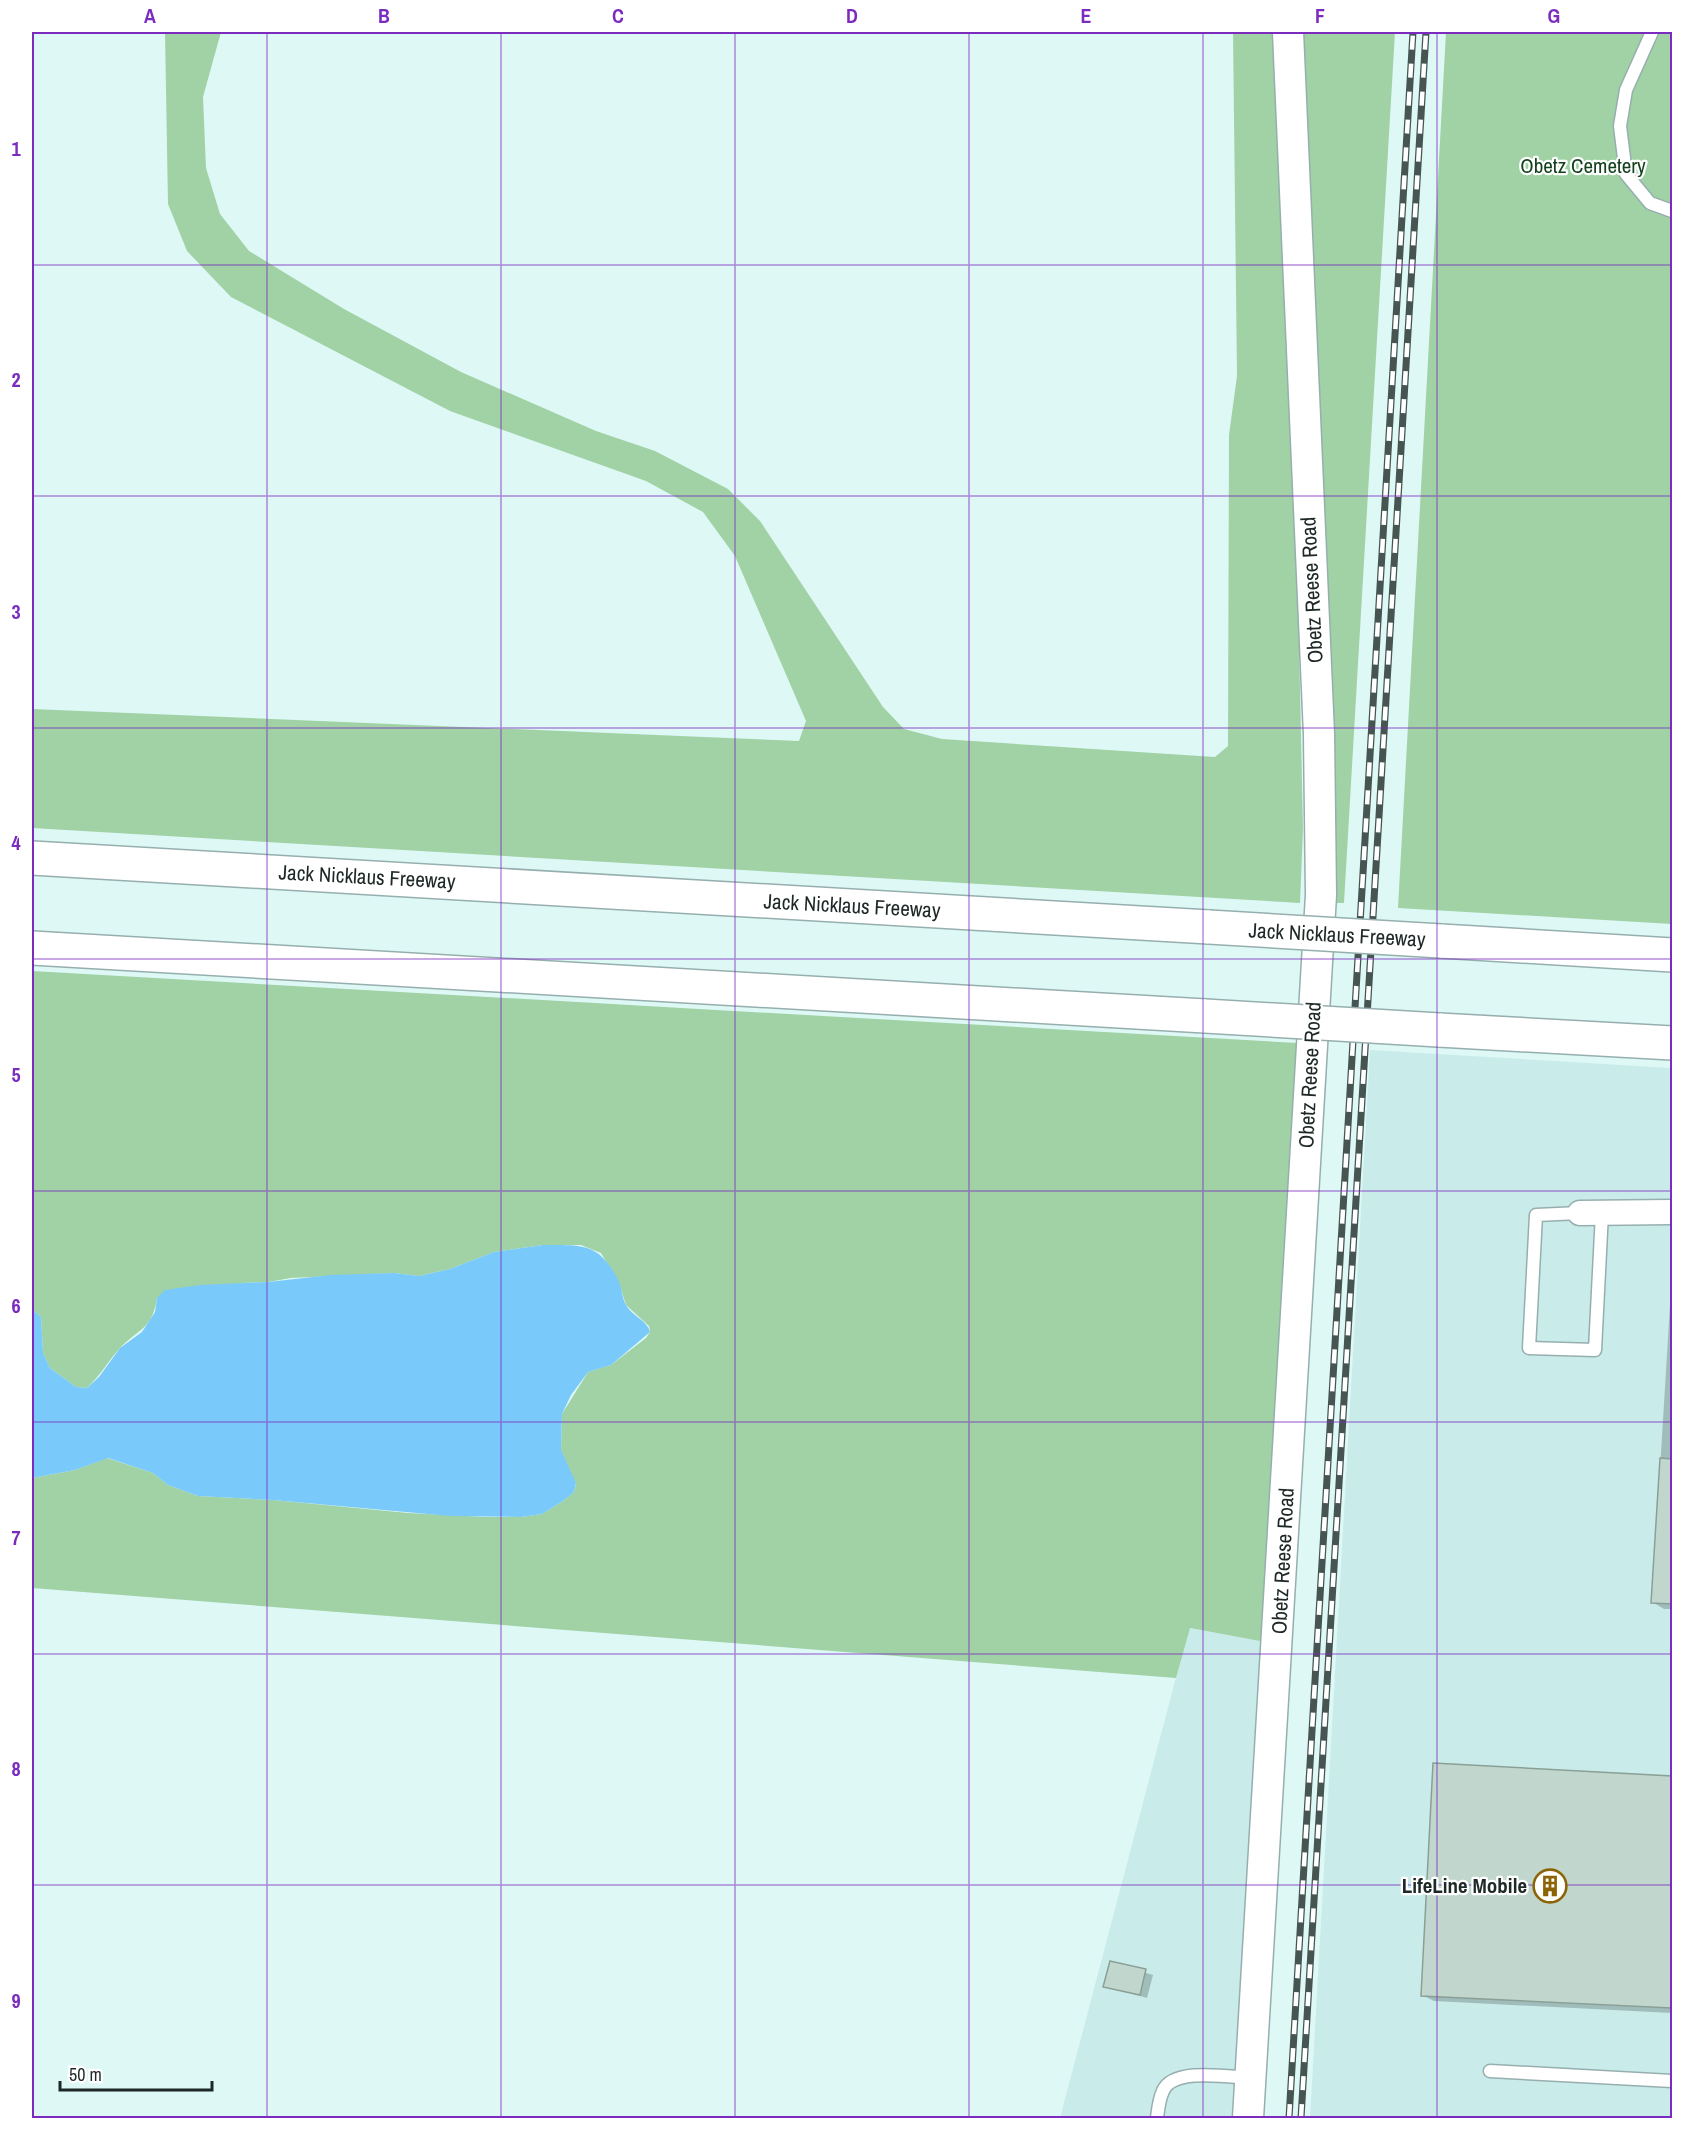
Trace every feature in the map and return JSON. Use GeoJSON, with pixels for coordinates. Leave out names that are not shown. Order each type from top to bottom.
{"type":"FeatureCollection","features":[{"type":"Feature","properties":{"kind":"highway","name":"Jack Nicklaus Freeway"},"geometry":{"type":"LineString","coordinates":[[32,858],[1672,955]]}},
{"type":"Feature","properties":{"kind":"highway"},"geometry":{"type":"LineString","coordinates":[[32,948],[1672,1043]]}},
{"type":"Feature","properties":{"kind":"street","name":"Obetz Reese Road"},"geometry":{"type":"LineString","coordinates":[[1248,2118],[1321,895],[1319,734],[1288,32]]}},
{"type":"Feature","properties":{"kind":"street"},"geometry":{"type":"LineString","coordinates":[[1591,1213],[1672,1212]]}},
{"type":"Feature","properties":{"kind":"lane"},"geometry":{"type":"LineString","coordinates":[[1652,32],[1626,90],[1620,126],[1626,174],[1650,203],[1672,211]]}},
{"type":"Feature","properties":{"kind":"lane"},"geometry":{"type":"LineString","coordinates":[[1591,1213],[1595,1350],[1529,1348],[1536,1215],[1591,1213]]}},
{"type":"Feature","properties":{"kind":"lane"},"geometry":{"type":"LineString","coordinates":[[1490,2071],[1672,2081]]}},
{"type":"Feature","properties":{"kind":"lane"},"geometry":{"type":"LineString","coordinates":[[1157,2118],[1163,2089],[1172,2081],[1187,2075],[1251,2078]]}},
{"type":"Feature","properties":{"kind":"shaded area"},"geometry":{"type":"Polygon","coordinates":[[[1370,1050],[1672,1068],[1672,2118],[1310,2118],[1370,1050]]]}},
{"type":"Feature","properties":{"kind":"shaded area"},"geometry":{"type":"Polygon","coordinates":[[[1189,1628],[1265,1642],[1236,2118],[1060,2118],[1189,1628]]]}},
{"type":"Feature","properties":{"kind":"green space"},"geometry":{"type":"Polygon","coordinates":[[[165,32],[221,32],[203,97],[206,168],[220,214],[249,251],[344,309],[461,372],[596,431],[655,451],[728,489],[760,521],[883,707],[904,729],[942,739],[1215,757],[1228,746],[1229,435],[1237,376],[1233,32],[1274,32],[1298,595],[1303,829],[1300,903],[32,828],[32,709],[799,741],[806,721],[735,556],[703,512],[646,481],[450,411],[231,297],[187,251],[168,204],[165,32]]]}},
{"type":"Feature","properties":{"kind":"green space"},"geometry":{"type":"Polygon","coordinates":[[[1299,32],[1395,32],[1344,903],[1333,903],[1299,32]]]}},
{"type":"Feature","properties":{"kind":"green space","name":"Obetz Cemetery"},"geometry":{"type":"Polygon","coordinates":[[[1446,32],[1672,32],[1672,924],[1398,908],[1446,32]]]}},
{"type":"Feature","properties":{"kind":"green space"},"geometry":{"type":"Polygon","coordinates":[[[32,971],[1298,1043],[1265,1642],[1190,1628],[1176,1678],[32,1588],[32,1478],[75,1470],[107,1458],[153,1473],[168,1485],[198,1496],[273,1500],[408,1513],[486,1517],[521,1517],[542,1514],[574,1492],[576,1484],[561,1451],[562,1414],[588,1372],[611,1365],[646,1338],[650,1332],[649,1326],[626,1305],[619,1283],[601,1253],[581,1245],[543,1245],[494,1252],[450,1269],[419,1276],[394,1273],[291,1278],[242,1283],[157,1298],[152,1316],[144,1328],[120,1348],[87,1388],[76,1387],[50,1368],[43,1353],[41,1317],[32,1309],[32,971]]]}},
{"type":"Feature","properties":{"kind":"water"},"geometry":{"type":"Polygon","coordinates":[[[543,1245],[588,1248],[605,1259],[619,1282],[626,1305],[646,1324],[650,1332],[611,1365],[588,1372],[571,1395],[562,1414],[561,1450],[576,1483],[574,1492],[542,1514],[521,1517],[450,1516],[273,1500],[198,1496],[168,1485],[153,1473],[108,1458],[75,1470],[32,1478],[32,1309],[41,1317],[43,1353],[50,1368],[76,1387],[87,1388],[99,1377],[120,1348],[142,1332],[155,1312],[157,1298],[165,1290],[200,1285],[268,1282],[331,1275],[394,1273],[419,1276],[450,1269],[494,1252],[543,1245]]]}},
{"type":"Feature","properties":{"kind":"building"},"geometry":{"type":"Polygon","coordinates":[[[1660,1458],[1672,1459],[1672,1604],[1651,1603],[1660,1458]]]}},
{"type":"Feature","properties":{"kind":"building","name":"LifeLine Mobile"},"geometry":{"type":"Polygon","coordinates":[[[1433,1763],[1672,1776],[1672,2008],[1421,1996],[1433,1763]]]}},
{"type":"Feature","properties":{"kind":"building"},"geometry":{"type":"Polygon","coordinates":[[[1110,1961],[1146,1969],[1140,1995],[1103,1987],[1110,1961]]]}},
{"type":"Feature","properties":{"kind":"railway"},"geometry":{"type":"LineString","coordinates":[[1289,2118],[1413,32]]}},
{"type":"Feature","properties":{"kind":"railway"},"geometry":{"type":"LineString","coordinates":[[1301,2118],[1426,32]]}},
{"type":"Feature","properties":{"kind":"place","name":"LifeLine Mobile"},"geometry":{"type":"Point","coordinates":[1550,1886]}}]}
